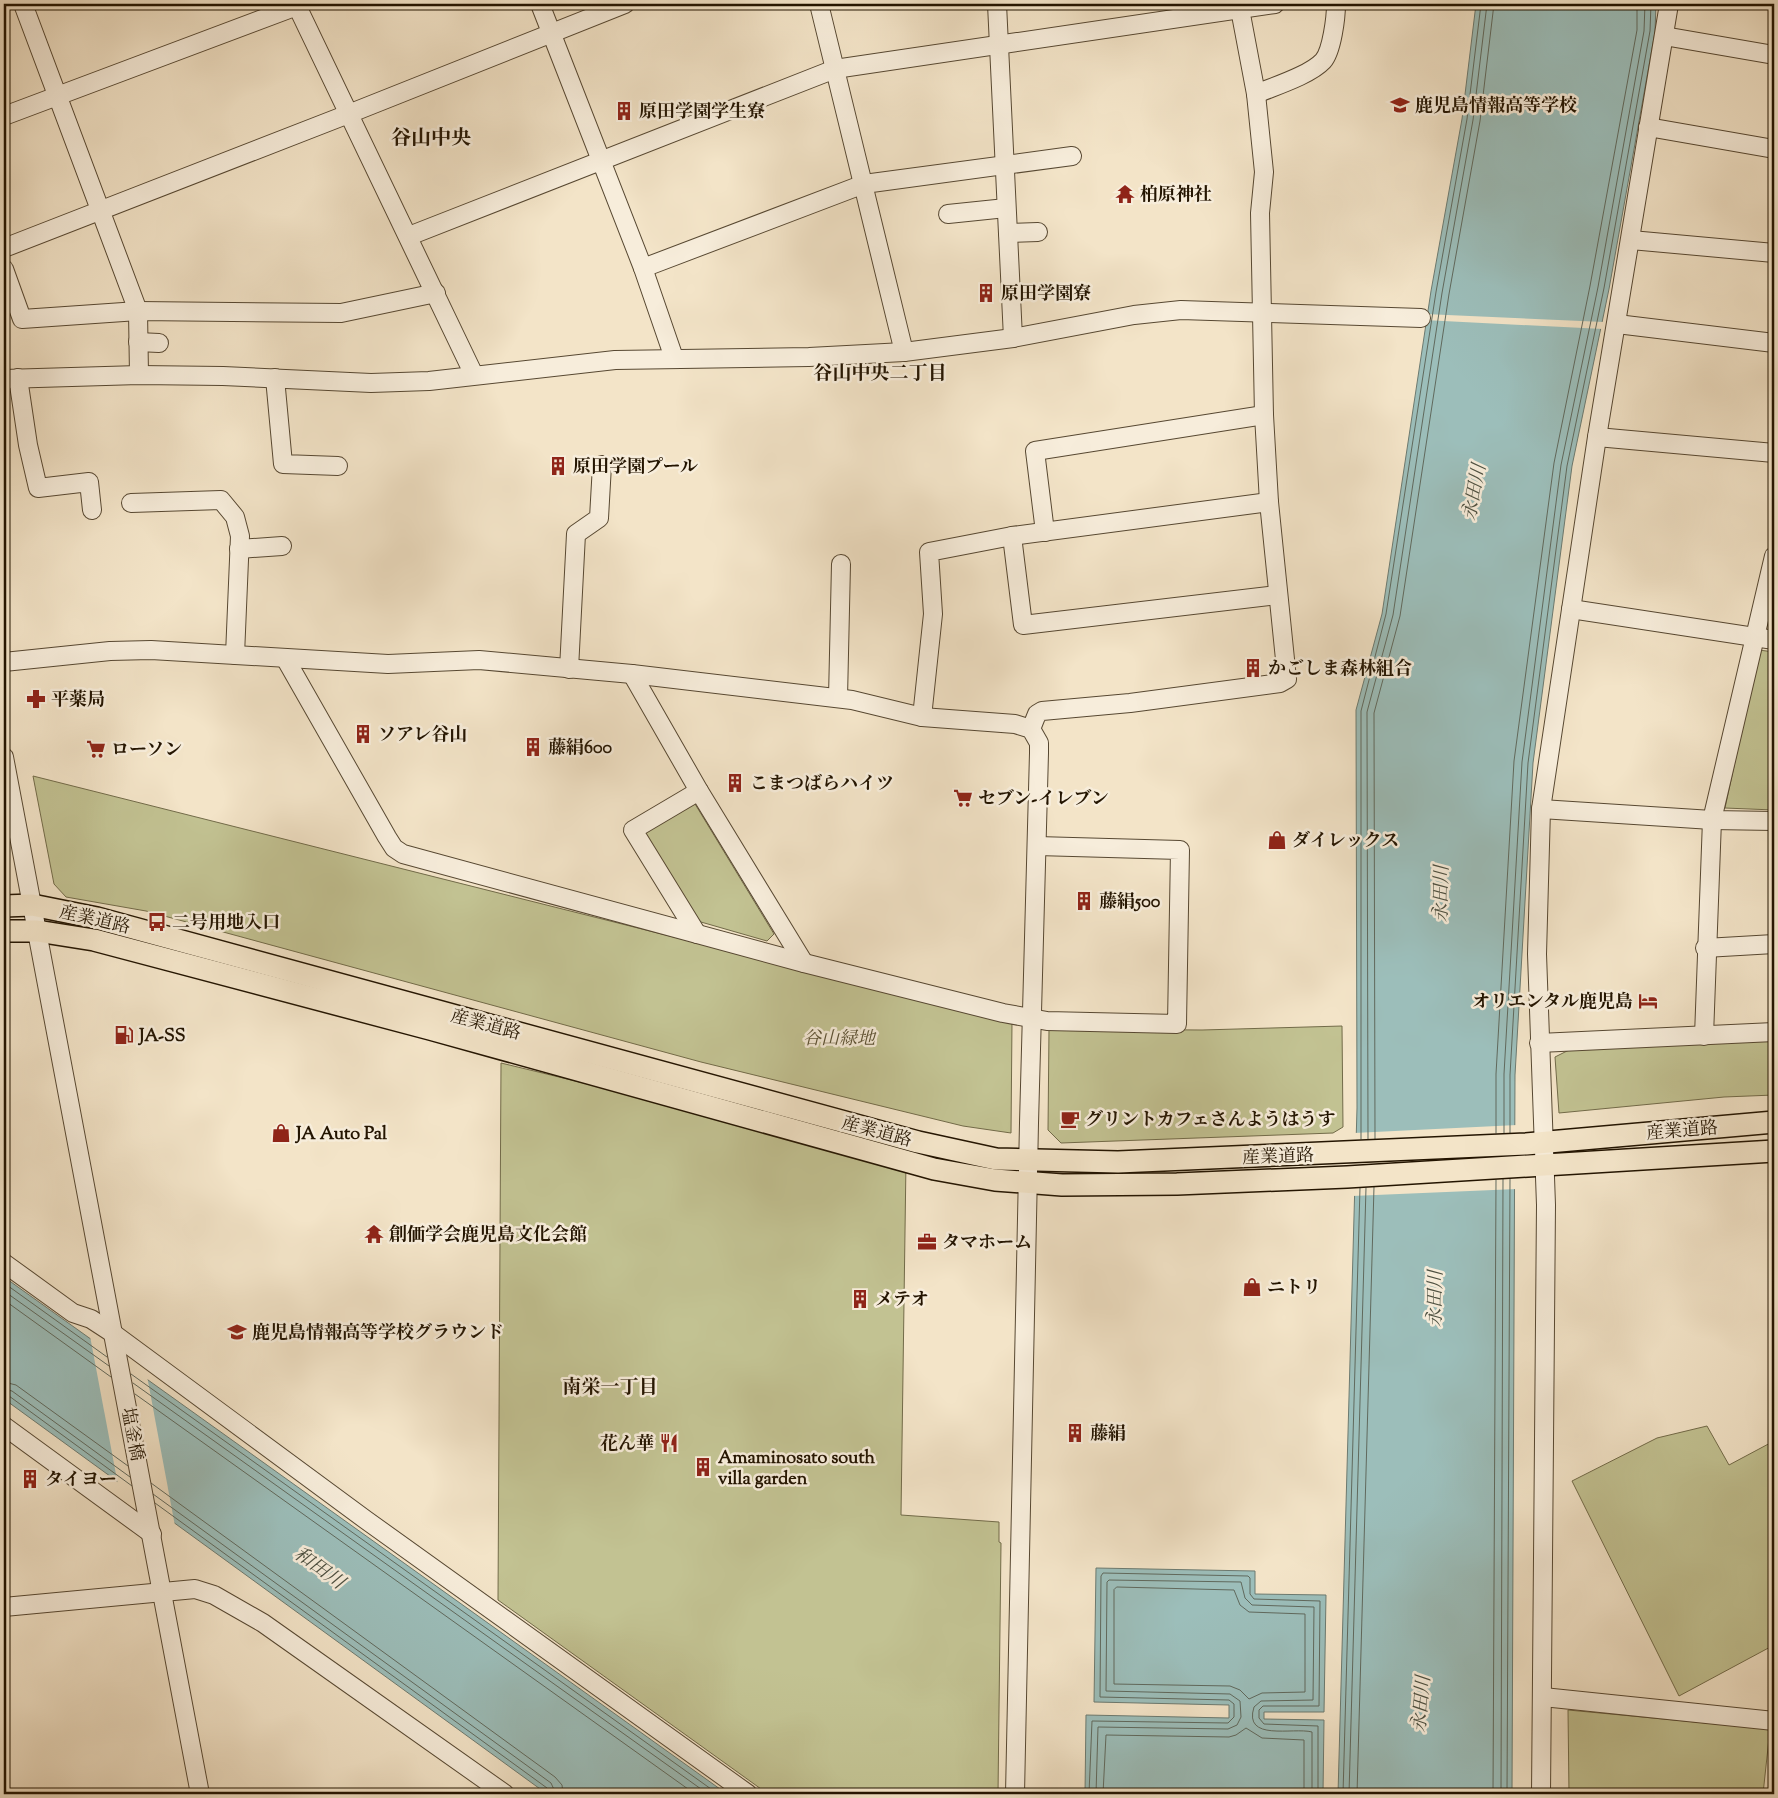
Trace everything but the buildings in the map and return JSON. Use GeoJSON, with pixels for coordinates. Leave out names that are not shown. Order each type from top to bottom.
{"type":"FeatureCollection","features":[{"type":"Feature","properties":{"kind":"main road","name":"産業道路"},"geometry":{"type":"LineString","coordinates":[[4,906],[32,905],[107,921],[918,1142],[996,1159],[1029,1162],[1118,1162],[1348,1154],[1774,1151]]}},
{"type":"Feature","properties":{"kind":"main road","name":"産業道路"},"geometry":{"type":"LineString","coordinates":[[4,931],[38,931],[94,940],[123,947],[430,1029],[934,1169],[995,1180],[1062,1185],[1176,1184],[1347,1177],[1774,1122]]}},
{"type":"Feature","properties":{"kind":"street"},"geometry":{"type":"LineString","coordinates":[[23,4],[138,311],[139,375]]}},
{"type":"Feature","properties":{"kind":"street"},"geometry":{"type":"LineString","coordinates":[[540,4],[600,162],[643,268],[674,358]]}},
{"type":"Feature","properties":{"kind":"street"},"geometry":{"type":"LineString","coordinates":[[4,248],[351,114],[625,4]]}},
{"type":"Feature","properties":{"kind":"street"},"geometry":{"type":"LineString","coordinates":[[819,4],[904,352]]}},
{"type":"Feature","properties":{"kind":"street"},"geometry":{"type":"LineString","coordinates":[[997,4],[1013,338]]}},
{"type":"Feature","properties":{"kind":"street"},"geometry":{"type":"LineString","coordinates":[[409,236],[835,70],[1239,7],[1275,4]]}},
{"type":"Feature","properties":{"kind":"street"},"geometry":{"type":"LineString","coordinates":[[1256,94],[1315,68],[1325,59],[1332,34],[1336,4]]}},
{"type":"Feature","properties":{"kind":"street"},"geometry":{"type":"LineString","coordinates":[[1541,1794],[1543,1697],[1535,1154],[1539,1043],[1538,954],[1542,809],[1570,609],[1597,437],[1669,4]]}},
{"type":"Feature","properties":{"kind":"street"},"geometry":{"type":"LineString","coordinates":[[4,116],[297,5],[351,114],[474,375]]}},
{"type":"Feature","properties":{"kind":"street"},"geometry":{"type":"LineString","coordinates":[[1031,729],[1037,714],[1042,711],[1130,703],[1286,681],[1288,668],[1277,595],[1264,415],[1260,213],[1264,172],[1256,94],[1239,7]]}},
{"type":"Feature","properties":{"kind":"street"},"geometry":{"type":"LineString","coordinates":[[1664,36],[1774,56]]}},
{"type":"Feature","properties":{"kind":"street"},"geometry":{"type":"LineString","coordinates":[[1648,127],[1774,149]]}},
{"type":"Feature","properties":{"kind":"street"},"geometry":{"type":"LineString","coordinates":[[643,268],[864,184],[1072,156]]}},
{"type":"Feature","properties":{"kind":"street"},"geometry":{"type":"LineString","coordinates":[[948,214],[1006,208]]}},
{"type":"Feature","properties":{"kind":"street"},"geometry":{"type":"LineString","coordinates":[[1008,233],[1038,232]]}},
{"type":"Feature","properties":{"kind":"street"},"geometry":{"type":"LineString","coordinates":[[1631,240],[1774,253]]}},
{"type":"Feature","properties":{"kind":"street"},"geometry":{"type":"LineString","coordinates":[[4,269],[22,319],[138,311],[342,313],[436,293]]}},
{"type":"Feature","properties":{"kind":"street"},"geometry":{"type":"LineString","coordinates":[[92,510],[89,482],[38,488],[11,379],[139,375],[275,378],[371,383],[429,380],[615,360],[809,357],[904,352],[1013,338],[1157,312],[1190,310],[1262,311],[1421,318]]}},
{"type":"Feature","properties":{"kind":"street"},"geometry":{"type":"LineString","coordinates":[[1617,324],[1774,343]]}},
{"type":"Feature","properties":{"kind":"street"},"geometry":{"type":"LineString","coordinates":[[138,342],[159,343]]}},
{"type":"Feature","properties":{"kind":"street"},"geometry":{"type":"LineString","coordinates":[[275,378],[283,464],[338,466]]}},
{"type":"Feature","properties":{"kind":"street"},"geometry":{"type":"LineString","coordinates":[[1045,532],[1035,451],[1264,415]]}},
{"type":"Feature","properties":{"kind":"street"},"geometry":{"type":"LineString","coordinates":[[1597,437],[1774,453]]}},
{"type":"Feature","properties":{"kind":"street"},"geometry":{"type":"LineString","coordinates":[[569,669],[576,534],[599,518],[602,465]]}},
{"type":"Feature","properties":{"kind":"street"},"geometry":{"type":"LineString","coordinates":[[131,503],[222,500],[238,522],[240,548],[234,655]]}},
{"type":"Feature","properties":{"kind":"street"},"geometry":{"type":"LineString","coordinates":[[922,717],[933,614],[929,552],[1012,536],[1269,502]]}},
{"type":"Feature","properties":{"kind":"street"},"geometry":{"type":"LineString","coordinates":[[1012,536],[1023,625],[1277,595]]}},
{"type":"Feature","properties":{"kind":"street"},"geometry":{"type":"LineString","coordinates":[[240,548],[282,546]]}},
{"type":"Feature","properties":{"kind":"street"},"geometry":{"type":"LineString","coordinates":[[1704,1036],[1705,948],[1712,820],[1774,559]]}},
{"type":"Feature","properties":{"kind":"street"},"geometry":{"type":"LineString","coordinates":[[838,698],[841,564]]}},
{"type":"Feature","properties":{"kind":"street"},"geometry":{"type":"LineString","coordinates":[[1570,609],[1774,640]]}},
{"type":"Feature","properties":{"kind":"street"},"geometry":{"type":"LineString","coordinates":[[4,662],[110,651],[151,650],[388,664],[479,660],[632,674],[838,698],[883,706],[922,717],[1015,724],[1031,729],[1039,743],[1031,1018],[1015,1794]]}},
{"type":"Feature","properties":{"kind":"street"},"geometry":{"type":"LineString","coordinates":[[285,658],[398,852],[419,860],[804,963],[1003,1013],[1047,1021],[1177,1024],[1180,850],[1037,846]]}},
{"type":"Feature","properties":{"kind":"street"},"geometry":{"type":"LineString","coordinates":[[632,674],[699,791],[804,963]]}},
{"type":"Feature","properties":{"kind":"street","name":"塩釜橋"},"geometry":{"type":"LineString","coordinates":[[4,758],[200,1794]]}},
{"type":"Feature","properties":{"kind":"street"},"geometry":{"type":"LineString","coordinates":[[696,934],[633,830],[699,791]]}},
{"type":"Feature","properties":{"kind":"street"},"geometry":{"type":"LineString","coordinates":[[1542,809],[1712,820],[1774,821]]}},
{"type":"Feature","properties":{"kind":"street"},"geometry":{"type":"LineString","coordinates":[[1705,948],[1774,944]]}},
{"type":"Feature","properties":{"kind":"street"},"geometry":{"type":"LineString","coordinates":[[1539,1043],[1774,1032]]}},
{"type":"Feature","properties":{"kind":"street"},"geometry":{"type":"LineString","coordinates":[[4,1264],[73,1313],[91,1319],[114,1334],[366,1520],[748,1794]]}},
{"type":"Feature","properties":{"kind":"street"},"geometry":{"type":"LineString","coordinates":[[4,1426],[151,1529]]}},
{"type":"Feature","properties":{"kind":"street"},"geometry":{"type":"LineString","coordinates":[[4,1607],[195,1589],[214,1595],[263,1623],[505,1794]]}},
{"type":"Feature","properties":{"kind":"street"},"geometry":{"type":"LineString","coordinates":[[1543,1697],[1774,1721]]}},
{"type":"Feature","properties":{"kind":"green space"},"geometry":{"type":"Polygon","coordinates":[[[1759,650],[1774,652],[1774,810],[1725,808],[1759,650]]]}},
{"type":"Feature","properties":{"kind":"green space","name":"谷山緑地"},"geometry":{"type":"Polygon","coordinates":[[[33,776],[1012,1022],[1011,1133],[963,1126],[701,1062],[146,911],[66,897],[54,884],[33,776]]]}},
{"type":"Feature","properties":{"kind":"green space"},"geometry":{"type":"Polygon","coordinates":[[[692,799],[774,934],[767,941],[694,920],[641,835],[692,799]]]}},
{"type":"Feature","properties":{"kind":"green space"},"geometry":{"type":"Polygon","coordinates":[[[1342,1026],[1343,1127],[1333,1133],[1061,1143],[1048,1130],[1049,1029],[1202,1030],[1342,1026]]]}},
{"type":"Feature","properties":{"kind":"green space"},"geometry":{"type":"Polygon","coordinates":[[[1774,1039],[1774,1095],[1724,1097],[1559,1113],[1555,1057],[1573,1048],[1774,1039]]]}},
{"type":"Feature","properties":{"kind":"green space"},"geometry":{"type":"Polygon","coordinates":[[[501,1063],[906,1161],[901,1515],[999,1522],[999,1542],[1001,1543],[998,1794],[768,1794],[498,1600],[501,1063]]]}},
{"type":"Feature","properties":{"kind":"green space"},"geometry":{"type":"Polygon","coordinates":[[[1707,1426],[1729,1465],[1774,1441],[1774,1645],[1679,1696],[1572,1481],[1657,1438],[1707,1426]]]}},
{"type":"Feature","properties":{"kind":"green space"},"geometry":{"type":"Polygon","coordinates":[[[1568,1710],[1770,1729],[1763,1794],[1569,1794],[1568,1710]]]}},
{"type":"Feature","properties":{"kind":"water","name":"永田川"},"geometry":{"type":"Polygon","coordinates":[[[1476,4],[1656,4],[1655,32],[1609,289],[1572,466],[1533,763],[1515,1075],[1512,1794],[1338,1794],[1357,1108],[1356,710],[1382,614],[1431,291],[1462,119],[1476,4]]]}},
{"type":"Feature","properties":{"kind":"water","name":"和田川"},"geometry":{"type":"Polygon","coordinates":[[[4,1277],[727,1794],[547,1794],[4,1399],[4,1277]]]}},
{"type":"Feature","properties":{"kind":"water"},"geometry":{"type":"Polygon","coordinates":[[[1096,1568],[1255,1571],[1255,1594],[1326,1595],[1324,1712],[1264,1712],[1264,1719],[1324,1720],[1323,1794],[1085,1794],[1086,1715],[1229,1718],[1229,1705],[1094,1702],[1096,1568]]]}},
{"type":"Feature","properties":{"kind":"pier"},"geometry":{"type":"Polygon","coordinates":[[[1425,314],[1604,322],[1604,325],[1603,329],[1424,320],[1425,314]]]}},
{"type":"Feature","properties":{"kind":"pier"},"geometry":{"type":"Polygon","coordinates":[[[1517,1125],[1517,1189],[1352,1196],[1354,1133],[1517,1125]]]}},
{"type":"Feature","properties":{"kind":"pier"},"geometry":{"type":"Polygon","coordinates":[[[90,1336],[147,1376],[175,1526],[118,1485],[90,1336]]]}},
{"type":"Feature","properties":{"kind":"place","name":"鹿児島情報高等学校"},"geometry":{"type":"Point","coordinates":[1400,105]}},
{"type":"Feature","properties":{"kind":"place","name":"原田学園学生寮"},"geometry":{"type":"Point","coordinates":[624,111]}},
{"type":"Feature","properties":{"kind":"place","name":"柏原神社"},"geometry":{"type":"Point","coordinates":[1125,194]}},
{"type":"Feature","properties":{"kind":"place","name":"原田学園寮"},"geometry":{"type":"Point","coordinates":[986,293]}},
{"type":"Feature","properties":{"kind":"place","name":"原田学園プール"},"geometry":{"type":"Point","coordinates":[558,466]}},
{"type":"Feature","properties":{"kind":"place","name":"かごしま森林組合"},"geometry":{"type":"Point","coordinates":[1253,668]}},
{"type":"Feature","properties":{"kind":"place","name":"平薬局"},"geometry":{"type":"Point","coordinates":[36,699]}},
{"type":"Feature","properties":{"kind":"place","name":"ソアレ谷山"},"geometry":{"type":"Point","coordinates":[363,734]}},
{"type":"Feature","properties":{"kind":"place","name":"藤絹600"},"geometry":{"type":"Point","coordinates":[533,747]}},
{"type":"Feature","properties":{"kind":"place","name":"ローソン"},"geometry":{"type":"Point","coordinates":[96,749]}},
{"type":"Feature","properties":{"kind":"place","name":"こまつばらハイツ"},"geometry":{"type":"Point","coordinates":[735,783]}},
{"type":"Feature","properties":{"kind":"place","name":"セブン-イレブン"},"geometry":{"type":"Point","coordinates":[963,798]}},
{"type":"Feature","properties":{"kind":"place","name":"ダイレックス"},"geometry":{"type":"Point","coordinates":[1277,840]}},
{"type":"Feature","properties":{"kind":"place","name":"藤絹500"},"geometry":{"type":"Point","coordinates":[1084,901]}},
{"type":"Feature","properties":{"kind":"place","name":"二号用地入口"},"geometry":{"type":"Point","coordinates":[157,922]}},
{"type":"Feature","properties":{"kind":"place","name":"オリエンタル鹿児島"},"geometry":{"type":"Point","coordinates":[1648,1001]}},
{"type":"Feature","properties":{"kind":"place","name":"JA-SS"},"geometry":{"type":"Point","coordinates":[124,1035]}},
{"type":"Feature","properties":{"kind":"place","name":"グリントカフェさんようはうす"},"geometry":{"type":"Point","coordinates":[1070,1119]}},
{"type":"Feature","properties":{"kind":"place","name":"JA Auto Pal"},"geometry":{"type":"Point","coordinates":[281,1133]}},
{"type":"Feature","properties":{"kind":"place","name":"創価学会鹿児島文化会館"},"geometry":{"type":"Point","coordinates":[374,1234]}},
{"type":"Feature","properties":{"kind":"place","name":"タマホーム"},"geometry":{"type":"Point","coordinates":[927,1242]}},
{"type":"Feature","properties":{"kind":"place","name":"ニトリ"},"geometry":{"type":"Point","coordinates":[1252,1287]}},
{"type":"Feature","properties":{"kind":"place","name":"メテオ"},"geometry":{"type":"Point","coordinates":[860,1299]}},
{"type":"Feature","properties":{"kind":"place","name":"鹿児島情報高等学校グラウンド"},"geometry":{"type":"Point","coordinates":[237,1332]}},
{"type":"Feature","properties":{"kind":"place","name":"藤絹"},"geometry":{"type":"Point","coordinates":[1075,1433]}},
{"type":"Feature","properties":{"kind":"place","name":"花ん華"},"geometry":{"type":"Point","coordinates":[669,1443]}},
{"type":"Feature","properties":{"kind":"place","name":"Amaminosato south villa garden"},"geometry":{"type":"Point","coordinates":[703,1467]}},
{"type":"Feature","properties":{"kind":"place","name":"タイヨー"},"geometry":{"type":"Point","coordinates":[30,1479]}},
{"type":"Feature","properties":{"kind":"district","name":"谷山中央"},"geometry":{"type":"Point","coordinates":[431,137]}},
{"type":"Feature","properties":{"kind":"district","name":"谷山中央二丁目"},"geometry":{"type":"Point","coordinates":[880,372]}},
{"type":"Feature","properties":{"kind":"district","name":"南栄一丁目"},"geometry":{"type":"Point","coordinates":[610,1386]}}]}
